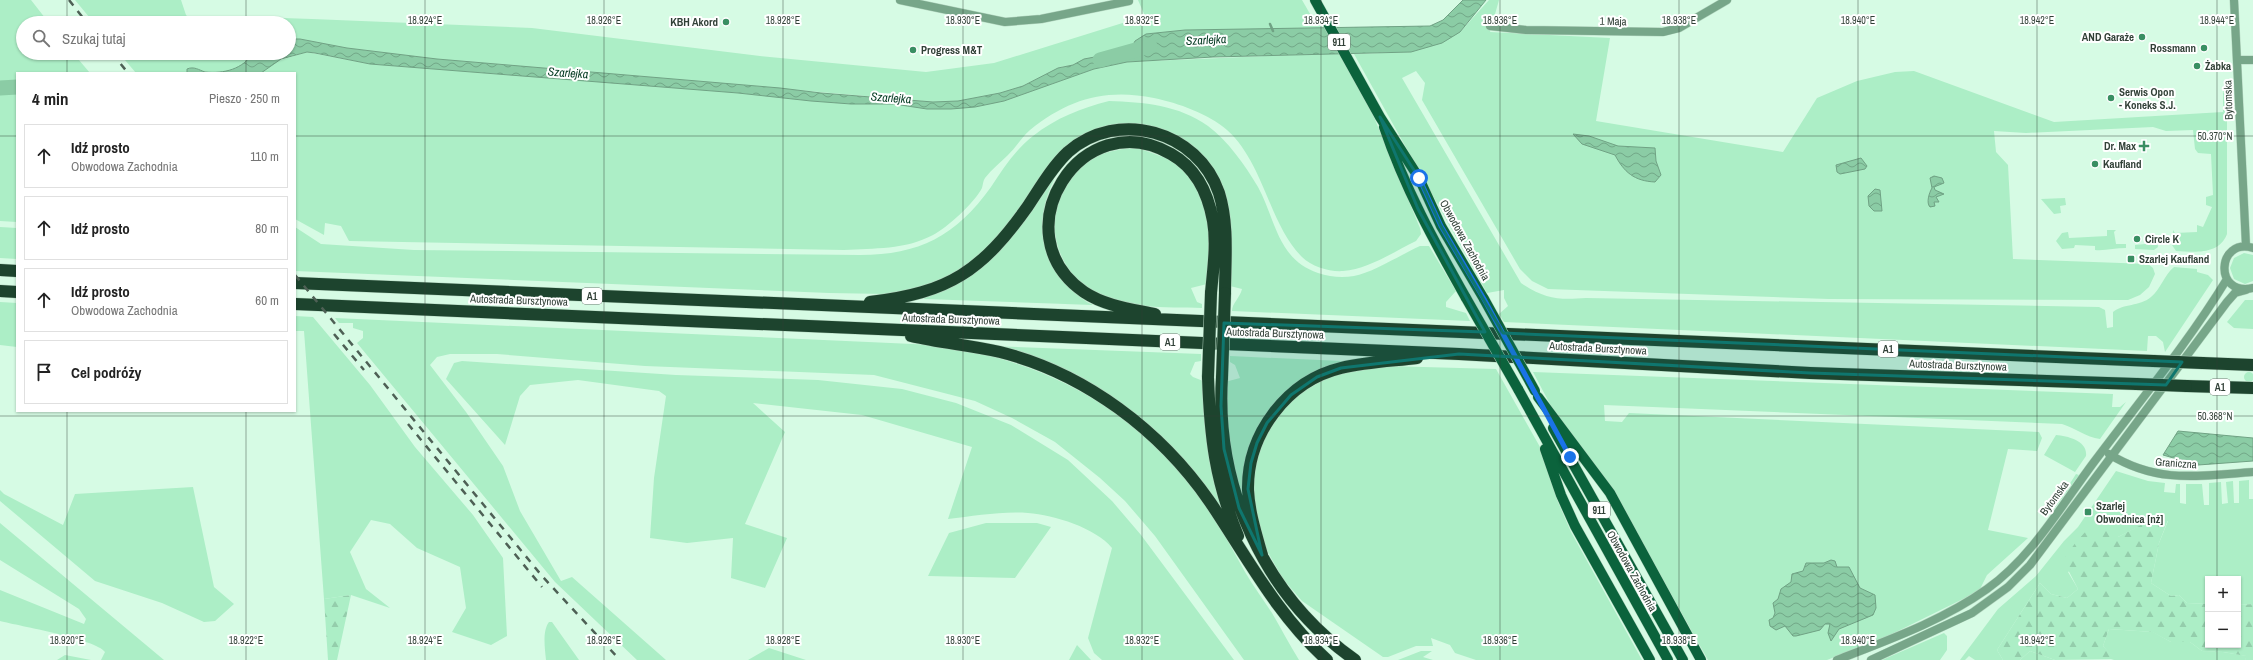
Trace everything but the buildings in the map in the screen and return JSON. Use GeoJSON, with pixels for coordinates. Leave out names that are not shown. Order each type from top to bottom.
{"type":"FeatureCollection","features":[{"type":"Feature","properties":{"kind":"highway"},"geometry":{"type":"LineString","coordinates":[[829,306],[900,298],[935,289],[964,275],[983,261],[998,246],[1068,152],[1088,138],[1121,129],[1149,130],[1169,137],[1188,148],[1211,177],[1220,196],[1224,216],[1225,293],[1221,416],[1227,465],[1239,508],[1262,555],[1283,588],[1304,615],[1334,644],[1355,660]]}},
{"type":"Feature","properties":{"kind":"highway"},"geometry":{"type":"LineString","coordinates":[[1190,322],[1104,302],[1084,292],[1068,278],[1058,262],[1052,247],[1048,222],[1054,193],[1072,167],[1092,152],[1114,144],[1130,143],[1158,147],[1185,164],[1203,187],[1212,218],[1214,243],[1208,377],[1210,434],[1225,503],[1248,561]]}},
{"type":"Feature","properties":{"kind":"highway"},"geometry":{"type":"LineString","coordinates":[[0,270],[16,271]]}},
{"type":"Feature","properties":{"kind":"highway","name":"Autostrada Bursztynowa"},"geometry":{"type":"LineString","coordinates":[[296,283],[1190,322],[1423,330],[2253,365]]}},
{"type":"Feature","properties":{"kind":"highway"},"geometry":{"type":"LineString","coordinates":[[0,291],[16,292]]}},
{"type":"Feature","properties":{"kind":"highway","name":"Autostrada Bursztynowa"},"geometry":{"type":"LineString","coordinates":[[296,304],[1459,354],[1810,373],[2253,388]]}},
{"type":"Feature","properties":{"kind":"highway"},"geometry":{"type":"LineString","coordinates":[[880,329],[1012,356],[1064,376],[1106,400],[1149,432],[1184,468],[1210,502],[1291,624],[1327,660]]}},
{"type":"Feature","properties":{"kind":"highway"},"geometry":{"type":"LineString","coordinates":[[1262,555],[1251,513],[1249,476],[1254,450],[1260,436],[1267,423],[1285,400],[1307,382],[1341,368],[1459,354]]}},
{"type":"Feature","properties":{"kind":"main road","name":"911"},"geometry":{"type":"LineString","coordinates":[[1315,0],[1380,117]]}},
{"type":"Feature","properties":{"kind":"main road","name":"Obwodowa Zachodnia"},"geometry":{"type":"LineString","coordinates":[[1380,117],[1407,187],[1432,236],[1668,660]]}},
{"type":"Feature","properties":{"kind":"main road","name":"Obwodowa Zachodnia"},"geometry":{"type":"LineString","coordinates":[[1380,117],[1419,178],[1441,226],[1537,394],[1549,421],[1682,660]]}},
{"type":"Feature","properties":{"kind":"main road"},"geometry":{"type":"LineString","coordinates":[[1537,394],[1610,493],[1701,660]]}},
{"type":"Feature","properties":{"kind":"main road"},"geometry":{"type":"LineString","coordinates":[[1534,419],[1569,515],[1650,660]]}},
{"type":"Feature","properties":{"kind":"street"},"geometry":{"type":"LineString","coordinates":[[900,0],[1005,22],[1041,19],[1129,1]]}},
{"type":"Feature","properties":{"kind":"street","name":"1 Maja"},"geometry":{"type":"LineString","coordinates":[[1490,26],[1533,30],[1663,32],[1679,28],[1728,0]]}},
{"type":"Feature","properties":{"kind":"street","name":"Bytomska"},"geometry":{"type":"LineString","coordinates":[[2234,0],[2250,247]]}},
{"type":"Feature","properties":{"kind":"street"},"geometry":{"type":"LineString","coordinates":[[2238,60],[2253,60]]}},
{"type":"Feature","properties":{"kind":"street"},"geometry":{"type":"LineString","coordinates":[[2249,289],[2235,287],[2227,279],[2224,272],[2226,260],[2234,250],[2250,247]]}},
{"type":"Feature","properties":{"kind":"street","name":"Bytomska"},"geometry":{"type":"LineString","coordinates":[[1837,660],[1938,618],[1966,604],[2006,573],[2030,547],[2103,450],[2203,315],[2227,279]]}},
{"type":"Feature","properties":{"kind":"street","name":"Bytomska"},"geometry":{"type":"LineString","coordinates":[[1871,660],[1972,613],[2008,587],[2030,566],[2227,302],[2235,293],[2249,289]]}},
{"type":"Feature","properties":{"kind":"street","name":"Graniczna"},"geometry":{"type":"LineString","coordinates":[[2103,450],[2146,472],[2166,475],[2201,476],[2253,472]]}},
{"type":"Feature","properties":{"kind":"highlighted area"},"geometry":{"type":"Polygon","coordinates":[[[1380,117],[1419,178],[1441,226],[1503,333],[2182,362],[2166,385],[1810,373],[1459,354],[1341,368],[1317,377],[1291,395],[1267,423],[1257,443],[1251,463],[1248,489],[1262,555],[1239,508],[1224,449],[1221,406],[1224,323],[1485,332],[1418,209],[1380,117]]]}},
{"type":"Feature","properties":{"kind":"green space"},"geometry":{"type":"Polygon","coordinates":[[[0,0],[31,0],[44,16],[16,16],[16,60],[79,60],[89,72],[16,72],[16,222],[0,221],[0,0]]]}},
{"type":"Feature","properties":{"kind":"green space"},"geometry":{"type":"Polygon","coordinates":[[[75,0],[181,0],[187,16],[88,16],[75,0]]]}},
{"type":"Feature","properties":{"kind":"green space"},"geometry":{"type":"Polygon","coordinates":[[[1138,0],[1302,0],[1313,19],[1323,29],[1185,30],[1147,34],[1135,41],[1128,55],[1116,53],[1061,67],[1023,86],[1000,93],[958,101],[934,102],[437,59],[347,48],[296,39],[296,19],[532,28],[760,56],[926,72],[994,63],[1145,16],[1138,0]]]}},
{"type":"Feature","properties":{"kind":"green space"},"geometry":{"type":"Polygon","coordinates":[[[1489,0],[1499,0],[1490,32],[1610,38],[1596,121],[1783,152],[1817,98],[1857,81],[1895,72],[1914,71],[2054,122],[2223,112],[2223,89],[2227,90],[2227,234],[2218,246],[2206,251],[2176,251],[2172,245],[2173,230],[2175,233],[2197,232],[2197,225],[2203,227],[2212,207],[2206,205],[2206,197],[2213,195],[2211,154],[2198,153],[2195,149],[2193,130],[2166,131],[2153,127],[2026,133],[1994,131],[1996,152],[2008,165],[2013,259],[2148,264],[2153,268],[2155,274],[2149,287],[2140,295],[2128,300],[1829,299],[1548,289],[1532,281],[1520,269],[1422,100],[1425,83],[1416,71],[1402,78],[1521,283],[1537,292],[1552,297],[1567,299],[1586,298],[2099,307],[2105,310],[2107,328],[2113,327],[2113,312],[2122,307],[2142,302],[2151,297],[2174,267],[2197,269],[2197,272],[2208,275],[2213,280],[2165,352],[2163,342],[2156,336],[2148,336],[2147,351],[1504,322],[1499,314],[1508,306],[1504,298],[1504,290],[1487,293],[1354,54],[1411,52],[1460,32],[1489,0]]]}},
{"type":"Feature","properties":{"kind":"green space"},"geometry":{"type":"Polygon","coordinates":[[[307,52],[370,64],[738,93],[811,101],[851,104],[894,104],[927,109],[975,107],[1004,101],[1094,69],[1127,62],[1339,53],[1371,110],[1420,228],[1421,234],[1416,241],[1371,264],[1353,270],[1327,270],[1311,264],[1302,257],[1291,243],[1282,228],[1250,159],[1227,130],[1220,124],[1202,114],[1183,106],[1154,98],[1120,94],[1088,99],[1073,104],[1044,119],[1027,133],[1011,152],[984,179],[982,188],[978,194],[953,221],[933,235],[922,240],[900,246],[844,250],[349,241],[341,226],[325,223],[324,235],[296,220],[296,72],[262,72],[274,62],[281,60],[296,60],[296,55],[307,52]]]}},
{"type":"Feature","properties":{"kind":"green space"},"geometry":{"type":"Polygon","coordinates":[[[125,60],[247,60],[239,67],[220,72],[206,72],[187,69],[187,72],[135,72],[125,60]]]}},
{"type":"Feature","properties":{"kind":"green space"},"geometry":{"type":"Polygon","coordinates":[[[1109,101],[1148,104],[1185,113],[1208,126],[1236,154],[1248,170],[1258,187],[1279,237],[1286,248],[1304,267],[1318,273],[1336,277],[1354,276],[1378,267],[1420,246],[1429,246],[1456,291],[1446,302],[1446,307],[1466,313],[1470,321],[1232,311],[1233,305],[1242,289],[1230,286],[1227,208],[1181,139],[1095,132],[974,262],[939,282],[907,291],[885,294],[829,293],[296,271],[296,228],[321,244],[414,250],[860,255],[900,251],[918,246],[950,230],[978,204],[1015,154],[1027,141],[1051,124],[1069,114],[1109,101]]]}},
{"type":"Feature","properties":{"kind":"green space"},"geometry":{"type":"Polygon","coordinates":[[[1135,147],[1174,161],[1196,183],[1208,217],[1210,252],[1207,284],[1191,288],[1197,302],[1202,304],[1202,308],[1158,307],[1127,304],[1099,295],[1087,288],[1075,277],[1066,265],[1060,252],[1054,223],[1056,209],[1061,195],[1074,171],[1077,167],[1099,155],[1135,147]]]}},
{"type":"Feature","properties":{"kind":"green space"},"geometry":{"type":"Polygon","coordinates":[[[1053,179],[1054,180],[1044,209],[1043,223],[1047,250],[1052,263],[1070,287],[1081,298],[1094,305],[924,299],[926,296],[952,287],[980,269],[1053,179]]]}},
{"type":"Feature","properties":{"kind":"green space"},"geometry":{"type":"Polygon","coordinates":[[[2065,198],[2066,205],[2060,206],[2061,213],[2054,214],[2041,199],[2065,198]]]}},
{"type":"Feature","properties":{"kind":"green space"},"geometry":{"type":"Polygon","coordinates":[[[0,227],[16,228],[16,259],[0,258],[0,227]]]}},
{"type":"Feature","properties":{"kind":"green space"},"geometry":{"type":"Polygon","coordinates":[[[2107,230],[2116,230],[2114,232],[2116,244],[2126,244],[2126,248],[2095,250],[2095,246],[2075,245],[2074,248],[2062,249],[2056,241],[2062,233],[2068,232],[2069,238],[2107,236],[2107,230]]]}},
{"type":"Feature","properties":{"kind":"green space"},"geometry":{"type":"Polygon","coordinates":[[[2151,240],[2157,241],[2158,247],[2154,250],[2135,249],[2135,245],[2145,244],[2151,240]]]}},
{"type":"Feature","properties":{"kind":"green space"},"geometry":{"type":"Polygon","coordinates":[[[2244,253],[2253,255],[2253,281],[2245,284],[2234,279],[2230,268],[2234,258],[2244,253]]]}},
{"type":"Feature","properties":{"kind":"green space"},"geometry":{"type":"Polygon","coordinates":[[[2245,300],[2253,300],[2253,329],[2234,328],[2227,322],[2245,300]]]}},
{"type":"Feature","properties":{"kind":"green space"},"geometry":{"type":"Polygon","coordinates":[[[0,302],[16,303],[16,347],[0,345],[0,302]]]}},
{"type":"Feature","properties":{"kind":"green space"},"geometry":{"type":"Polygon","coordinates":[[[296,316],[313,317],[370,385],[415,447],[473,515],[503,558],[507,636],[491,645],[452,632],[466,608],[460,567],[417,548],[390,524],[371,520],[350,552],[366,589],[390,608],[351,595],[324,599],[304,331],[296,331],[296,316]]]}},
{"type":"Feature","properties":{"kind":"green space"},"geometry":{"type":"Polygon","coordinates":[[[335,318],[935,345],[1008,361],[1043,373],[1076,389],[1107,407],[1136,429],[1163,454],[1189,482],[1205,503],[1299,660],[1244,660],[1155,536],[1125,501],[1100,478],[1055,442],[1012,418],[975,401],[874,375],[645,366],[497,354],[450,354],[437,357],[430,365],[466,412],[503,466],[520,511],[561,581],[572,577],[666,660],[637,660],[555,582],[357,343],[363,338],[363,331],[353,328],[353,323],[339,323],[335,318]]]}},
{"type":"Feature","properties":{"kind":"green space"},"geometry":{"type":"Polygon","coordinates":[[[991,346],[1201,354],[1201,361],[1195,362],[1190,374],[1193,377],[1203,381],[1207,442],[1224,513],[1112,400],[991,346]]]}},
{"type":"Feature","properties":{"kind":"green space"},"geometry":{"type":"Polygon","coordinates":[[[1230,356],[1342,361],[1341,363],[1329,367],[1254,436],[1246,457],[1242,487],[1246,514],[1231,464],[1225,382],[1240,378],[1235,365],[1230,362],[1230,356]]]}},
{"type":"Feature","properties":{"kind":"green space"},"geometry":{"type":"Polygon","coordinates":[[[462,361],[676,375],[818,380],[902,389],[956,403],[1011,425],[1068,460],[1112,501],[1141,535],[1234,660],[1102,660],[1094,653],[1088,638],[1112,548],[1096,534],[1074,524],[1050,516],[1028,513],[1008,513],[948,519],[972,447],[862,415],[753,403],[785,432],[745,524],[787,538],[765,588],[731,578],[733,538],[687,543],[650,538],[654,478],[666,396],[659,391],[578,380],[530,385],[520,396],[505,445],[446,379],[454,363],[462,361]]]}},
{"type":"Feature","properties":{"kind":"green space"},"geometry":{"type":"Polygon","coordinates":[[[1387,366],[1496,369],[1540,447],[1558,502],[1571,532],[1642,660],[1476,660],[1455,653],[1450,645],[1431,638],[1433,646],[1416,646],[1388,657],[1383,657],[1302,601],[1283,579],[1265,547],[1255,515],[1253,478],[1260,446],[1282,410],[1301,393],[1327,378],[1348,371],[1387,366]]]}},
{"type":"Feature","properties":{"kind":"green space"},"geometry":{"type":"Polygon","coordinates":[[[1533,372],[2113,394],[2112,407],[2120,407],[2126,402],[2100,439],[2062,424],[1604,405],[1605,421],[1622,422],[1629,413],[2039,432],[2042,438],[2037,451],[2008,449],[1988,530],[2028,538],[1987,575],[1980,589],[1892,634],[1827,660],[1708,660],[1608,482],[1584,453],[1551,406],[1533,372]]]}},
{"type":"Feature","properties":{"kind":"green space"},"geometry":{"type":"Polygon","coordinates":[[[2247,372],[2251,372],[2254,377],[2251,382],[2247,382],[2244,379],[2244,375],[2247,372]]]}},
{"type":"Feature","properties":{"kind":"green space"},"geometry":{"type":"Polygon","coordinates":[[[2056,435],[2076,440],[2084,447],[2086,456],[2075,472],[2044,455],[2056,435]]]}},
{"type":"Feature","properties":{"kind":"green space"},"geometry":{"type":"Polygon","coordinates":[[[2116,471],[2148,481],[2165,483],[2164,492],[2175,493],[2176,484],[2180,484],[2180,503],[2186,504],[2186,484],[2202,484],[2204,505],[2209,505],[2209,483],[2221,482],[2222,504],[2228,503],[2226,482],[2233,481],[2234,503],[2239,503],[2239,481],[2249,480],[2249,499],[2253,499],[2253,604],[2241,605],[2241,576],[2205,576],[2205,604],[2187,603],[2179,595],[2171,596],[2151,583],[2159,543],[2168,521],[2138,527],[2118,537],[2068,572],[2078,589],[2067,598],[2051,594],[2040,583],[1997,650],[2003,660],[1975,660],[1969,656],[1965,660],[1960,660],[1998,609],[2036,576],[2064,541],[2078,527],[2116,471]]]}},
{"type":"Feature","properties":{"kind":"green space"},"geometry":{"type":"Polygon","coordinates":[[[2076,474],[2079,475],[2052,512],[2076,474]]]}},
{"type":"Feature","properties":{"kind":"green space"},"geometry":{"type":"Polygon","coordinates":[[[193,487],[214,587],[234,604],[215,621],[204,622],[162,603],[95,581],[0,501],[0,490],[4,494],[63,525],[75,494],[193,487]]]}},
{"type":"Feature","properties":{"kind":"green space"},"geometry":{"type":"Polygon","coordinates":[[[2162,514],[2168,520],[2159,543],[2151,583],[2171,596],[2179,595],[2187,603],[2205,604],[2205,648],[2241,648],[2241,605],[2253,604],[2253,660],[2245,660],[2246,656],[2223,652],[2202,651],[2190,642],[2171,642],[2152,632],[2109,629],[2103,646],[2115,659],[2055,660],[2030,651],[2020,660],[2003,660],[1997,650],[2040,583],[2051,594],[2067,598],[2078,589],[2063,560],[2087,530],[2111,530],[2118,537],[2162,514]]]}},
{"type":"Feature","properties":{"kind":"green space"},"geometry":{"type":"Polygon","coordinates":[[[0,523],[164,660],[101,660],[105,652],[99,647],[87,642],[0,621],[0,590],[84,624],[86,619],[79,609],[0,560],[0,523]]]}},
{"type":"Feature","properties":{"kind":"green space"},"geometry":{"type":"Polygon","coordinates":[[[986,523],[1037,523],[1051,527],[1015,578],[928,576],[949,533],[986,523]]]}},
{"type":"Feature","properties":{"kind":"green space"},"geometry":{"type":"Polygon","coordinates":[[[351,595],[337,660],[328,660],[324,599],[351,595]]]}},
{"type":"Feature","properties":{"kind":"green space"},"geometry":{"type":"Polygon","coordinates":[[[549,622],[552,622],[579,660],[546,660],[545,630],[549,622]]]}},
{"type":"Feature","properties":{"kind":"green space"},"geometry":{"type":"Polygon","coordinates":[[[2109,629],[2153,632],[2171,642],[2190,642],[2202,651],[2223,652],[2247,656],[2245,660],[2111,660],[2114,659],[2103,646],[2109,629]]]}},
{"type":"Feature","properties":{"kind":"green space"},"geometry":{"type":"Polygon","coordinates":[[[1944,633],[1947,636],[1947,650],[1940,660],[1882,660],[1944,633]]]}},
{"type":"Feature","properties":{"kind":"green space"},"geometry":{"type":"Polygon","coordinates":[[[1077,645],[1091,660],[1069,660],[1077,645]]]}},
{"type":"Feature","properties":{"kind":"green space"},"geometry":{"type":"Polygon","coordinates":[[[769,648],[806,660],[748,660],[769,648]]]}},
{"type":"Feature","properties":{"kind":"green space"},"geometry":{"type":"Polygon","coordinates":[[[1421,651],[1432,651],[1423,657],[1433,660],[1398,660],[1421,651]]]}},
{"type":"Feature","properties":{"kind":"green space"},"geometry":{"type":"Polygon","coordinates":[[[2030,651],[2055,660],[2020,660],[2030,651]]]}},
{"type":"Feature","properties":{"kind":"green space"},"geometry":{"type":"Polygon","coordinates":[[[65,655],[91,660],[57,660],[65,655]]]}},
{"type":"Feature","properties":{"kind":"water"},"geometry":{"type":"Polygon","coordinates":[[[1463,0],[1486,0],[1460,32],[1442,43],[1411,52],[1213,57],[1127,62],[1094,69],[1004,101],[975,107],[951,109],[927,109],[894,104],[851,104],[811,101],[738,93],[370,64],[307,52],[296,55],[296,39],[300,39],[347,48],[437,59],[933,102],[958,101],[1000,93],[1023,86],[1058,68],[1073,65],[1084,59],[1116,53],[1128,55],[1135,41],[1146,34],[1185,30],[1430,26],[1443,20],[1463,0]]]}},
{"type":"Feature","properties":{"kind":"water"},"geometry":{"type":"Polygon","coordinates":[[[247,60],[280,60],[262,72],[219,72],[238,67],[247,60]]]}},
{"type":"Feature","properties":{"kind":"water"},"geometry":{"type":"Polygon","coordinates":[[[187,69],[196,69],[205,72],[187,72],[187,69]]]}},
{"type":"Feature","properties":{"kind":"water"},"geometry":{"type":"Polygon","coordinates":[[[1573,134],[1589,136],[1618,146],[1655,148],[1656,161],[1661,175],[1655,182],[1635,178],[1626,171],[1615,155],[1582,144],[1573,134]]]}},
{"type":"Feature","properties":{"kind":"water"},"geometry":{"type":"Polygon","coordinates":[[[1861,158],[1867,166],[1865,169],[1840,174],[1837,172],[1836,165],[1861,158]]]}},
{"type":"Feature","properties":{"kind":"water"},"geometry":{"type":"Polygon","coordinates":[[[1934,176],[1942,178],[1944,183],[1934,187],[1935,190],[1944,194],[1936,197],[1939,202],[1934,202],[1935,206],[1930,207],[1928,201],[1932,188],[1930,178],[1934,176]]]}},
{"type":"Feature","properties":{"kind":"water"},"geometry":{"type":"Polygon","coordinates":[[[1875,189],[1880,190],[1882,211],[1874,211],[1869,206],[1868,196],[1875,189]]]}},
{"type":"Feature","properties":{"kind":"water"},"geometry":{"type":"Polygon","coordinates":[[[2178,431],[2253,438],[2253,461],[2198,465],[2163,455],[2178,431]]]}},
{"type":"Feature","properties":{"kind":"water"},"geometry":{"type":"Polygon","coordinates":[[[1831,560],[1835,561],[1837,567],[1849,567],[1860,588],[1875,595],[1876,608],[1873,615],[1839,629],[1831,641],[1828,633],[1830,624],[1825,624],[1820,630],[1796,636],[1793,636],[1785,626],[1776,630],[1770,626],[1769,620],[1773,618],[1775,613],[1773,603],[1778,599],[1781,589],[1791,582],[1792,574],[1803,571],[1806,563],[1824,563],[1831,560]]]}},
{"type":"Feature","properties":{"kind":"waterway"},"geometry":{"type":"LineString","coordinates":[[1270,24],[1273,31]]}},
{"type":"Feature","properties":{"kind":"waterway","name":"Szarlejka"},"geometry":{"type":"LineString","coordinates":[[1100,60],[1150,46]]}},
{"type":"Feature","properties":{"kind":"waterway","name":"Szarlejka"},"geometry":{"type":"LineString","coordinates":[[0,88],[16,87]]}},
{"type":"Feature","properties":{"kind":"railway"},"geometry":{"type":"LineString","coordinates":[[69,0],[82,16]]}},
{"type":"Feature","properties":{"kind":"railway"},"geometry":{"type":"LineString","coordinates":[[118,60],[127,72]]}},
{"type":"Feature","properties":{"kind":"railway"},"geometry":{"type":"LineString","coordinates":[[296,276],[542,576],[620,660]]}},
{"type":"Feature","properties":{"kind":"railway"},"geometry":{"type":"LineString","coordinates":[[334,334],[364,370]]}},
{"type":"Feature","properties":{"kind":"railway"},"geometry":{"type":"LineString","coordinates":[[408,424],[542,587]]}},
{"type":"Feature","properties":{"kind":"place","name":"KBH Akord"},"geometry":{"type":"Point","coordinates":[726,22]}},
{"type":"Feature","properties":{"kind":"place","name":"AND Garaże"},"geometry":{"type":"Point","coordinates":[2142,37]}},
{"type":"Feature","properties":{"kind":"place","name":"Rossmann"},"geometry":{"type":"Point","coordinates":[2204,48]}},
{"type":"Feature","properties":{"kind":"place","name":"Progress M&T"},"geometry":{"type":"Point","coordinates":[913,50]}},
{"type":"Feature","properties":{"kind":"place","name":"Żabka"},"geometry":{"type":"Point","coordinates":[2197,66]}},
{"type":"Feature","properties":{"kind":"place","name":"Serwis Opon - Koneks S.J."},"geometry":{"type":"Point","coordinates":[2111,98]}},
{"type":"Feature","properties":{"kind":"place","name":"Dr. Max"},"geometry":{"type":"Point","coordinates":[2144,146]}},
{"type":"Feature","properties":{"kind":"place","name":"Kaufland"},"geometry":{"type":"Point","coordinates":[2095,164]}},
{"type":"Feature","properties":{"kind":"place","name":"Circle K"},"geometry":{"type":"Point","coordinates":[2137,239]}},
{"type":"Feature","properties":{"kind":"place","name":"Szarlej Kaufland"},"geometry":{"type":"Point","coordinates":[2131,259]}},
{"type":"Feature","properties":{"kind":"place","name":"Szarlej Obwodnica [nż]"},"geometry":{"type":"Point","coordinates":[2088,512]}},
{"type":"Feature","properties":{"kind":"route"},"geometry":{"type":"LineString","coordinates":[[1419,178],[1441,226],[1484,299],[1535,391],[1549,421],[1570,457]]}}]}
